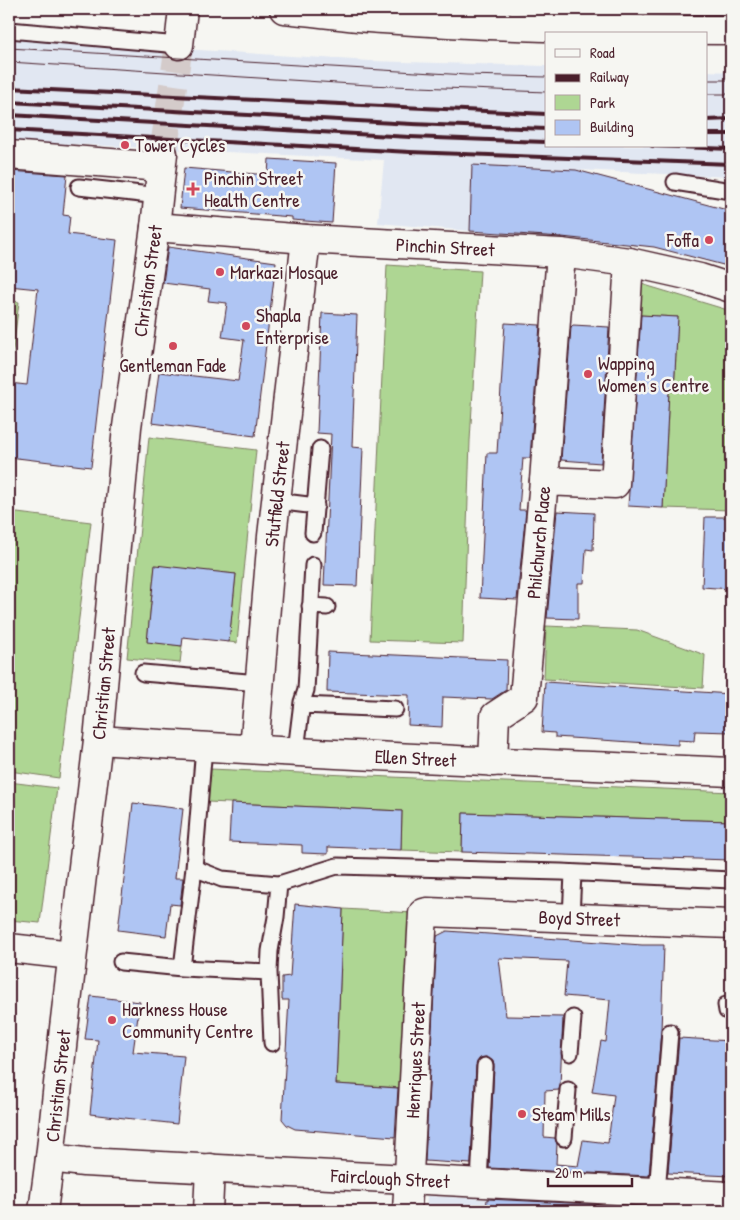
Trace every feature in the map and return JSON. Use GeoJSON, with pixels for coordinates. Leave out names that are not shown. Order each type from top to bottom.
{"type":"FeatureCollection","features":[{"type":"Feature","properties":{"kind":"street"},"geometry":{"type":"LineString","coordinates":[[179,45],[184,9]]}},
{"type":"Feature","properties":{"kind":"street"},"geometry":{"type":"LineString","coordinates":[[284,9],[382,19],[509,17],[637,30],[731,30]]}},
{"type":"Feature","properties":{"kind":"street","name":"Christian Street"},"geometry":{"type":"LineString","coordinates":[[9,155],[162,160],[155,227],[127,427],[98,740],[43,1211]]}},
{"type":"Feature","properties":{"kind":"street","name":"Pinchin Street"},"geometry":{"type":"LineString","coordinates":[[155,227],[306,239],[562,253],[629,262],[700,278],[731,288]]}},
{"type":"Feature","properties":{"kind":"street","name":"Stutfield Street"},"geometry":{"type":"LineString","coordinates":[[254,749],[276,501],[306,239]]}},
{"type":"Feature","properties":{"kind":"street"},"geometry":{"type":"LineString","coordinates":[[544,481],[562,253]]}},
{"type":"Feature","properties":{"kind":"street","name":"Philchurch Place"},"geometry":{"type":"LineString","coordinates":[[493,762],[495,716],[524,697],[544,481],[615,484],[629,262]]}},
{"type":"Feature","properties":{"kind":"street","name":"Ellen Street"},"geometry":{"type":"LineString","coordinates":[[98,740],[493,762],[731,772]]}},
{"type":"Feature","properties":{"kind":"street","name":"Boyd Street"},"geometry":{"type":"LineString","coordinates":[[427,912],[731,924]]}},
{"type":"Feature","properties":{"kind":"street","name":"Henriques Street"},"geometry":{"type":"LineString","coordinates":[[408,1211],[422,918],[424,913],[427,912]]}},
{"type":"Feature","properties":{"kind":"street"},"geometry":{"type":"LineString","coordinates":[[9,948],[72,955]]}},
{"type":"Feature","properties":{"kind":"street","name":"Fairclough Street"},"geometry":{"type":"LineString","coordinates":[[50,1158],[479,1182],[561,1180],[658,1192],[731,1196]]}},
{"type":"Feature","properties":{"kind":"street"},"geometry":{"type":"LineString","coordinates":[[208,1211],[210,1168]]}},
{"type":"Feature","properties":{"kind":"lane"},"geometry":{"type":"LineString","coordinates":[[9,30],[179,45]]}},
{"type":"Feature","properties":{"kind":"lane"},"geometry":{"type":"LineString","coordinates":[[676,182],[731,191]]}},
{"type":"Feature","properties":{"kind":"lane"},"geometry":{"type":"LineString","coordinates":[[79,187],[159,196]]}},
{"type":"Feature","properties":{"kind":"lane"},"geometry":{"type":"LineString","coordinates":[[313,532],[320,449]]}},
{"type":"Feature","properties":{"kind":"lane"},"geometry":{"type":"LineString","coordinates":[[276,501],[316,506]]}},
{"type":"Feature","properties":{"kind":"lane"},"geometry":{"type":"LineString","coordinates":[[296,751],[302,705],[306,690],[312,566]]}},
{"type":"Feature","properties":{"kind":"lane"},"geometry":{"type":"LineString","coordinates":[[310,606],[327,607]]}},
{"type":"Feature","properties":{"kind":"lane"},"geometry":{"type":"LineString","coordinates":[[143,673],[259,683]]}},
{"type":"Feature","properties":{"kind":"lane"},"geometry":{"type":"LineString","coordinates":[[302,705],[395,710]]}},
{"type":"Feature","properties":{"kind":"lane"},"geometry":{"type":"LineString","coordinates":[[182,968],[194,868],[204,747]]}},
{"type":"Feature","properties":{"kind":"lane"},"geometry":{"type":"LineString","coordinates":[[194,868],[222,879],[279,884],[337,866],[731,880]]}},
{"type":"Feature","properties":{"kind":"lane"},"geometry":{"type":"LineString","coordinates":[[571,918],[572,873]]}},
{"type":"Feature","properties":{"kind":"lane"},"geometry":{"type":"LineString","coordinates":[[272,1043],[269,972],[279,884]]}},
{"type":"Feature","properties":{"kind":"lane"},"geometry":{"type":"LineString","coordinates":[[120,962],[182,968],[269,972]]}},
{"type":"Feature","properties":{"kind":"lane"},"geometry":{"type":"LineString","coordinates":[[570,1053],[573,1018]]}},
{"type":"Feature","properties":{"kind":"lane"},"geometry":{"type":"LineString","coordinates":[[658,1192],[670,1032]]}},
{"type":"Feature","properties":{"kind":"lane"},"geometry":{"type":"LineString","coordinates":[[479,1182],[485,1066]]}},
{"type":"Feature","properties":{"kind":"lane"},"geometry":{"type":"LineString","coordinates":[[564,1138],[568,1090]]}},
{"type":"Feature","properties":{"kind":"shaded area"},"geometry":{"type":"Polygon","coordinates":[[[9,38],[370,61],[545,66],[545,148],[708,148],[708,71],[731,72],[731,177],[578,170],[731,211],[731,267],[654,247],[378,223],[384,160],[9,141],[9,38]]]}},
{"type":"Feature","properties":{"kind":"shaded area"},"geometry":{"type":"Polygon","coordinates":[[[427,1196],[731,1211],[426,1211],[427,1196]]]}},
{"type":"Feature","properties":{"kind":"green space"},"geometry":{"type":"Polygon","coordinates":[[[387,265],[480,271],[470,441],[463,643],[370,640],[387,265]]]}},
{"type":"Feature","properties":{"kind":"green space"},"geometry":{"type":"Polygon","coordinates":[[[638,283],[731,311],[731,510],[663,508],[669,391],[674,391],[678,317],[637,315],[638,283]]]}},
{"type":"Feature","properties":{"kind":"green space"},"geometry":{"type":"Polygon","coordinates":[[[9,300],[19,302],[10,374],[9,373],[9,300]]]}},
{"type":"Feature","properties":{"kind":"green space"},"geometry":{"type":"Polygon","coordinates":[[[149,437],[256,450],[237,643],[229,642],[236,574],[155,566],[147,641],[182,646],[180,663],[127,658],[149,437]]]}},
{"type":"Feature","properties":{"kind":"green space"},"geometry":{"type":"Polygon","coordinates":[[[9,512],[91,522],[59,778],[9,771],[9,512]]]}},
{"type":"Feature","properties":{"kind":"green space"},"geometry":{"type":"Polygon","coordinates":[[[546,626],[637,630],[705,655],[703,688],[544,679],[546,626]]]}},
{"type":"Feature","properties":{"kind":"green space"},"geometry":{"type":"Polygon","coordinates":[[[210,769],[731,792],[731,821],[463,813],[462,852],[401,850],[402,811],[208,802],[210,769]]]}},
{"type":"Feature","properties":{"kind":"green space"},"geometry":{"type":"Polygon","coordinates":[[[9,782],[57,788],[40,923],[9,920],[9,782]]]}},
{"type":"Feature","properties":{"kind":"green space"},"geometry":{"type":"Polygon","coordinates":[[[343,909],[413,913],[406,1088],[336,1084],[343,909]]]}},
{"type":"Feature","properties":{"kind":"building"},"geometry":{"type":"Polygon","coordinates":[[[269,159],[336,163],[332,223],[292,220],[292,217],[180,208],[184,168],[268,175],[269,159]]]}},
{"type":"Feature","properties":{"kind":"building"},"geometry":{"type":"Polygon","coordinates":[[[472,165],[576,170],[731,211],[731,267],[654,247],[562,237],[470,231],[472,165]]]}},
{"type":"Feature","properties":{"kind":"building"},"geometry":{"type":"Polygon","coordinates":[[[9,171],[67,175],[63,215],[70,216],[68,234],[117,240],[91,467],[9,457],[9,383],[27,385],[38,289],[9,286],[9,171]]]}},
{"type":"Feature","properties":{"kind":"building"},"geometry":{"type":"Polygon","coordinates":[[[168,247],[276,262],[255,436],[152,423],[159,372],[238,381],[244,340],[222,337],[227,303],[208,301],[210,289],[163,283],[168,247]]]}},
{"type":"Feature","properties":{"kind":"building"},"geometry":{"type":"Polygon","coordinates":[[[322,313],[357,315],[352,447],[363,448],[357,586],[324,585],[331,434],[317,433],[322,313]]]}},
{"type":"Feature","properties":{"kind":"building"},"geometry":{"type":"Polygon","coordinates":[[[641,315],[678,317],[674,391],[669,391],[663,508],[628,506],[641,315]]]}},
{"type":"Feature","properties":{"kind":"building"},"geometry":{"type":"Polygon","coordinates":[[[505,323],[540,325],[530,458],[523,458],[519,510],[526,510],[517,600],[480,598],[487,453],[497,453],[505,323]]]}},
{"type":"Feature","properties":{"kind":"building","name":"Wapping Women's Centre"},"geometry":{"type":"Polygon","coordinates":[[[573,325],[609,327],[601,463],[561,460],[571,327],[573,325]]]}},
{"type":"Feature","properties":{"kind":"building"},"geometry":{"type":"Polygon","coordinates":[[[557,511],[594,513],[593,550],[586,549],[584,583],[578,583],[578,619],[547,618],[557,511]]]}},
{"type":"Feature","properties":{"kind":"building"},"geometry":{"type":"Polygon","coordinates":[[[705,517],[731,517],[731,589],[702,587],[705,517]]]}},
{"type":"Feature","properties":{"kind":"building"},"geometry":{"type":"Polygon","coordinates":[[[155,565],[236,574],[229,642],[183,637],[182,646],[147,642],[155,565]]]}},
{"type":"Feature","properties":{"kind":"building"},"geometry":{"type":"Polygon","coordinates":[[[328,652],[507,660],[506,690],[492,699],[443,697],[442,727],[408,725],[409,695],[327,692],[328,652]]]}},
{"type":"Feature","properties":{"kind":"building"},"geometry":{"type":"Polygon","coordinates":[[[545,682],[731,694],[731,732],[695,731],[694,741],[678,740],[678,745],[555,737],[555,733],[542,732],[545,682]]]}},
{"type":"Feature","properties":{"kind":"building"},"geometry":{"type":"Polygon","coordinates":[[[133,803],[183,809],[175,878],[183,878],[180,905],[170,904],[166,936],[118,930],[133,803]]]}},
{"type":"Feature","properties":{"kind":"building"},"geometry":{"type":"Polygon","coordinates":[[[231,803],[402,811],[401,850],[328,847],[328,854],[302,853],[302,845],[229,842],[231,803]]]}},
{"type":"Feature","properties":{"kind":"building"},"geometry":{"type":"Polygon","coordinates":[[[463,813],[731,821],[731,860],[462,852],[463,813]]]}},
{"type":"Feature","properties":{"kind":"building"},"geometry":{"type":"Polygon","coordinates":[[[295,904],[343,909],[336,1084],[398,1088],[395,1137],[295,1129],[287,1125],[282,1119],[289,1000],[282,1000],[282,977],[290,976],[295,904]]]}},
{"type":"Feature","properties":{"kind":"building"},"geometry":{"type":"Polygon","coordinates":[[[447,931],[664,945],[661,1031],[649,1176],[489,1168],[494,1066],[493,1061],[486,1057],[480,1058],[476,1066],[471,1164],[425,1161],[437,936],[447,931]],[[499,958],[506,1016],[563,1017],[560,1086],[559,1090],[545,1091],[544,1137],[555,1138],[557,1144],[556,1164],[578,1166],[583,1140],[608,1143],[614,1095],[592,1092],[601,1041],[606,1042],[610,1000],[564,996],[567,961],[499,958]]]}},
{"type":"Feature","properties":{"kind":"building"},"geometry":{"type":"Polygon","coordinates":[[[91,996],[140,1002],[133,1052],[184,1056],[177,1124],[90,1114],[98,1040],[85,1039],[91,996]]]}},
{"type":"Feature","properties":{"kind":"building"},"geometry":{"type":"Polygon","coordinates":[[[679,1038],[731,1041],[731,1176],[668,1173],[679,1038]]]}},
{"type":"Feature","properties":{"kind":"building"},"geometry":{"type":"Polygon","coordinates":[[[487,1199],[651,1207],[651,1211],[486,1211],[487,1199]]]}},
{"type":"Feature","properties":{"kind":"tunnel"},"geometry":{"type":"LineString","coordinates":[[163,154],[179,45]]}},
{"type":"Feature","properties":{"kind":"tram line"},"geometry":{"type":"LineString","coordinates":[[9,48],[467,75],[545,77]]}},
{"type":"Feature","properties":{"kind":"tram line"},"geometry":{"type":"LineString","coordinates":[[9,62],[368,85],[545,92]]}},
{"type":"Feature","properties":{"kind":"tram line"},"geometry":{"type":"LineString","coordinates":[[708,80],[731,80]]}},
{"type":"Feature","properties":{"kind":"tram line"},"geometry":{"type":"LineString","coordinates":[[708,94],[731,94]]}},
{"type":"Feature","properties":{"kind":"railway"},"geometry":{"type":"LineString","coordinates":[[9,88],[545,114]]}},
{"type":"Feature","properties":{"kind":"railway"},"geometry":{"type":"LineString","coordinates":[[9,102],[412,124],[545,129]]}},
{"type":"Feature","properties":{"kind":"railway"},"geometry":{"type":"LineString","coordinates":[[9,115],[410,137],[545,142]]}},
{"type":"Feature","properties":{"kind":"railway"},"geometry":{"type":"LineString","coordinates":[[708,120],[731,119]]}},
{"type":"Feature","properties":{"kind":"railway"},"geometry":{"type":"LineString","coordinates":[[9,130],[410,152],[731,164]]}},
{"type":"Feature","properties":{"kind":"railway"},"geometry":{"type":"LineString","coordinates":[[708,134],[731,134]]}},
{"type":"Feature","properties":{"kind":"railway"},"geometry":{"type":"LineString","coordinates":[[705,148],[731,149]]}},
{"type":"Feature","properties":{"kind":"place","name":"Tower Cycles"},"geometry":{"type":"Point","coordinates":[125,145]}},
{"type":"Feature","properties":{"kind":"place","name":"Pinchin Street Health Centre"},"geometry":{"type":"Point","coordinates":[193,189]}},
{"type":"Feature","properties":{"kind":"place","name":"Foffa"},"geometry":{"type":"Point","coordinates":[709,240]}},
{"type":"Feature","properties":{"kind":"place","name":"Markazi Mosque"},"geometry":{"type":"Point","coordinates":[220,272]}},
{"type":"Feature","properties":{"kind":"place","name":"Shapla Enterprise"},"geometry":{"type":"Point","coordinates":[246,326]}},
{"type":"Feature","properties":{"kind":"place","name":"Gentleman Fade"},"geometry":{"type":"Point","coordinates":[173,346]}},
{"type":"Feature","properties":{"kind":"place","name":"Wapping Women's Centre"},"geometry":{"type":"Point","coordinates":[588,374]}},
{"type":"Feature","properties":{"kind":"place","name":"Harkness House Community Centre"},"geometry":{"type":"Point","coordinates":[112,1020]}},
{"type":"Feature","properties":{"kind":"place","name":"Steam Mills"},"geometry":{"type":"Point","coordinates":[522,1114]}}]}
